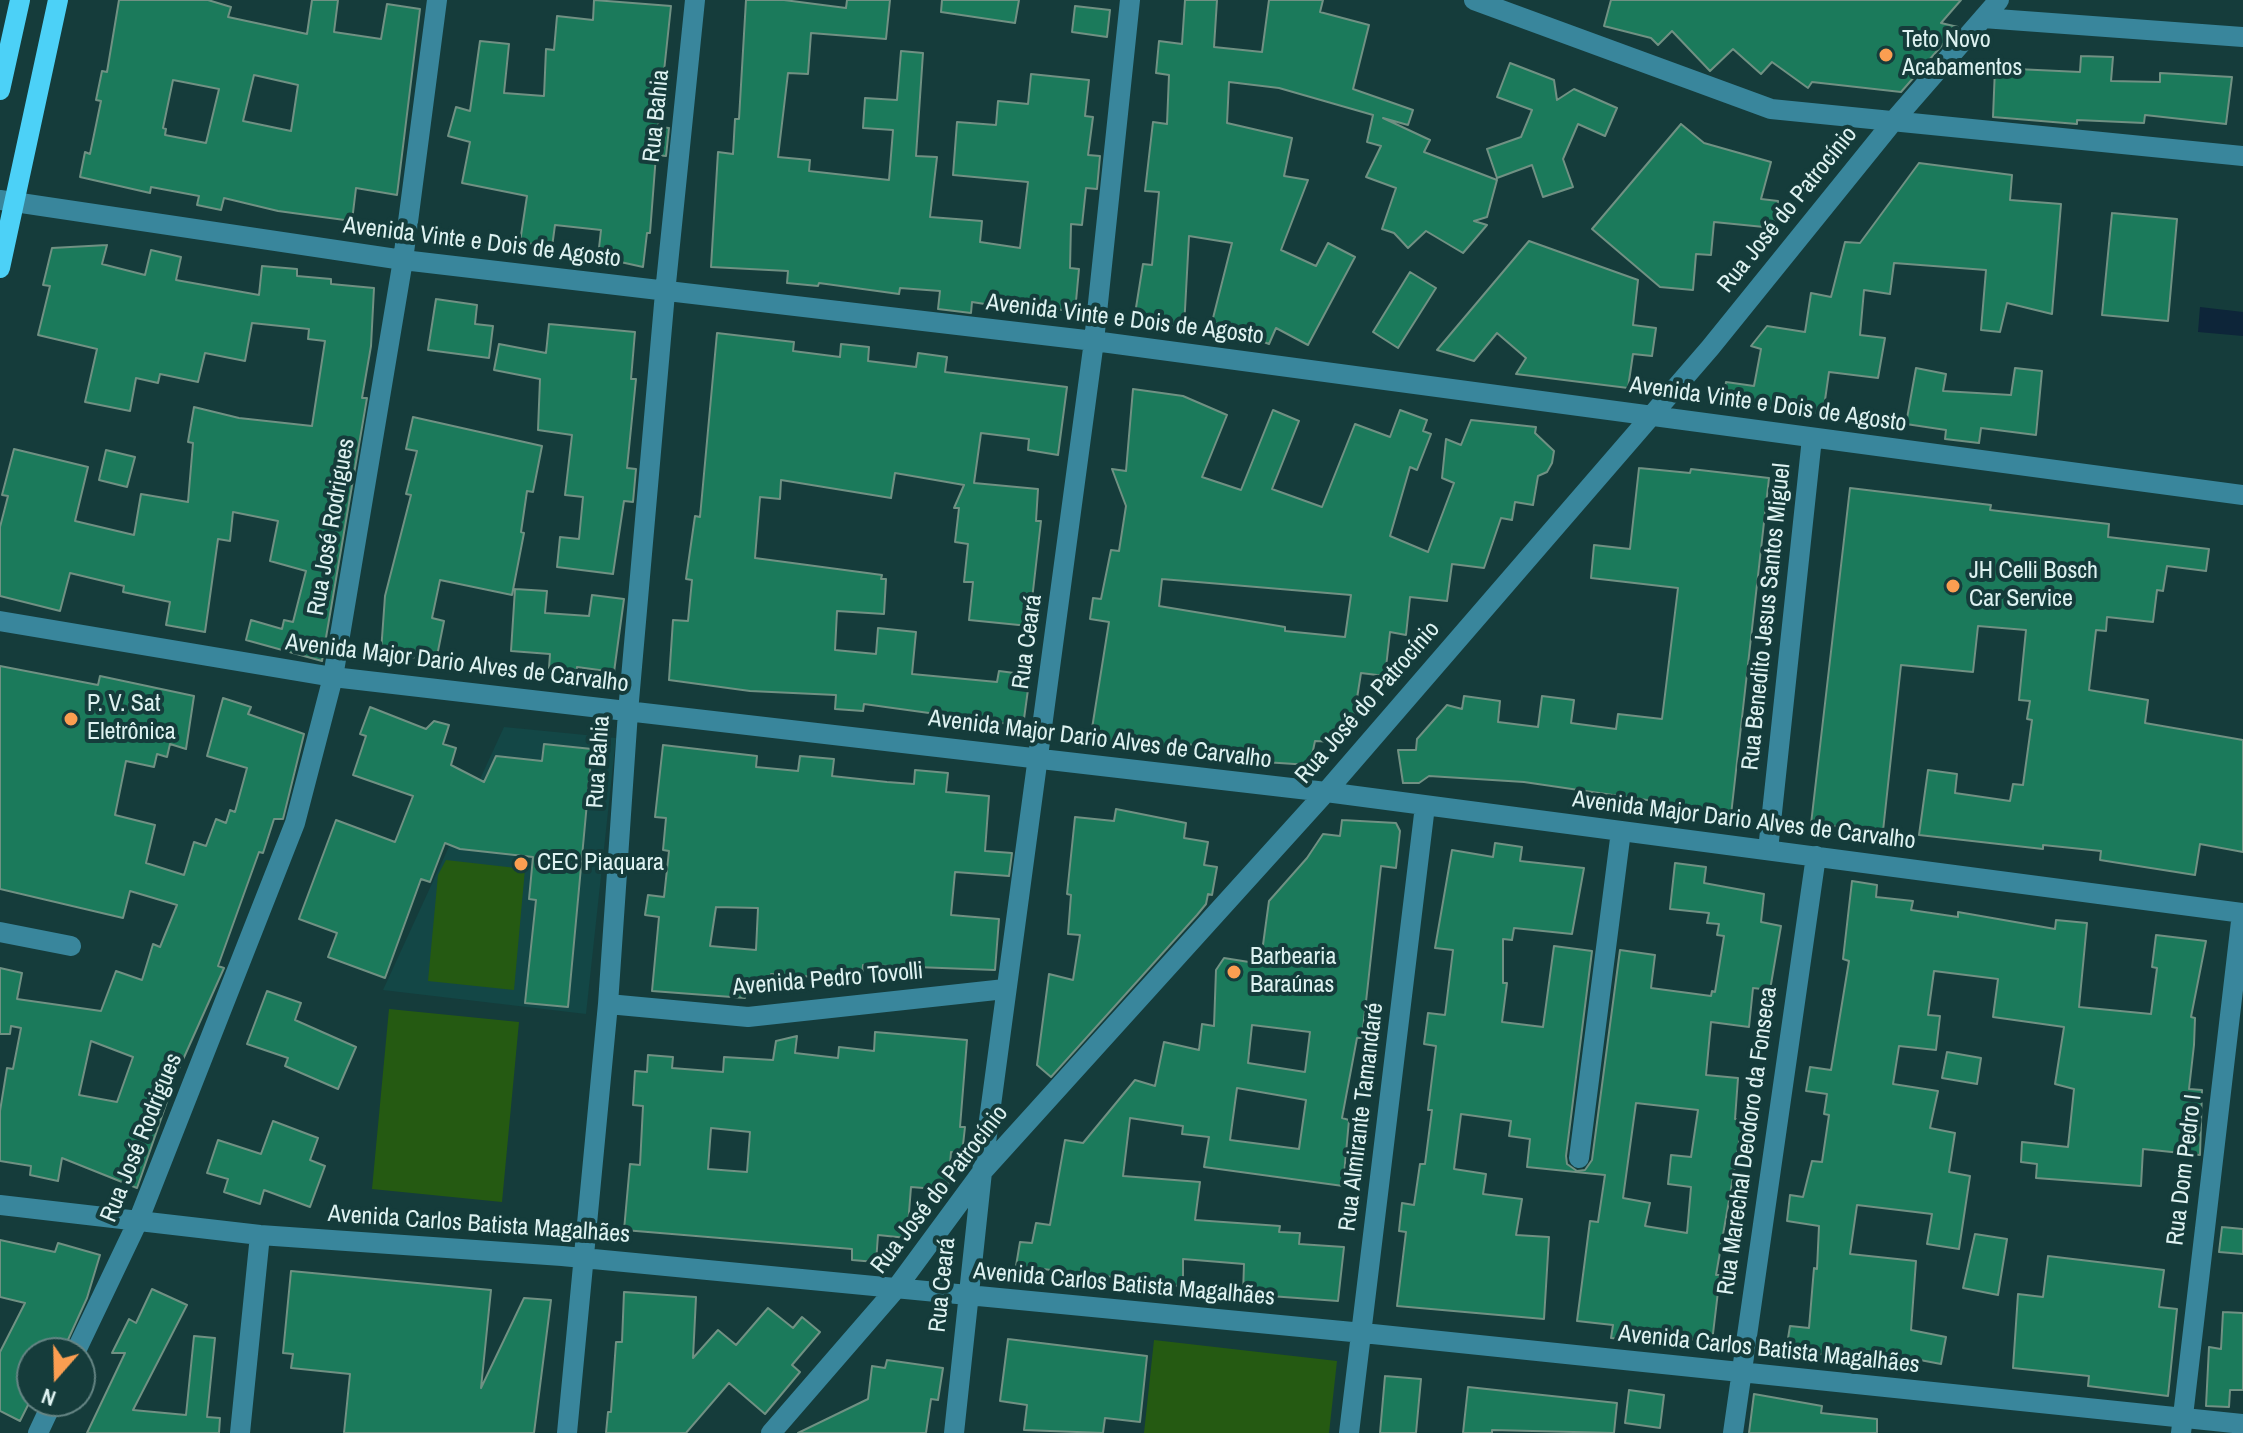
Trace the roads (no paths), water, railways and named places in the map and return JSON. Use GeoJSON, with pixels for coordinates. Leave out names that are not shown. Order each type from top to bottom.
{"type":"FeatureCollection","features":[{"type":"Feature","properties":{"kind":"main road"},"geometry":{"type":"LineString","coordinates":[[0,90],[20,0]]}},
{"type":"Feature","properties":{"kind":"main road"},"geometry":{"type":"LineString","coordinates":[[0,268],[7,202],[58,0]]}},
{"type":"Feature","properties":{"kind":"street","name":"Rua José Rodrigues"},"geometry":{"type":"LineString","coordinates":[[83,1337],[139,1219],[295,823],[333,677],[403,260],[437,0]]}},
{"type":"Feature","properties":{"kind":"street","name":"Rua Bahia"},"geometry":{"type":"LineString","coordinates":[[567,1433],[608,1004],[628,712],[665,293],[695,0]]}},
{"type":"Feature","properties":{"kind":"street","name":"Rua Ceará"},"geometry":{"type":"LineString","coordinates":[[954,1433],[967,1297],[1005,989],[1094,341],[1130,0]]}},
{"type":"Feature","properties":{"kind":"street"},"geometry":{"type":"LineString","coordinates":[[1474,0],[1771,109],[1896,118],[2243,156]]}},
{"type":"Feature","properties":{"kind":"street","name":"Rua José do Patrocínio"},"geometry":{"type":"LineString","coordinates":[[771,1433],[895,1290],[982,1172],[1326,792],[1652,415],[1896,118],[1999,0]]}},
{"type":"Feature","properties":{"kind":"street"},"geometry":{"type":"LineString","coordinates":[[1983,18],[2243,37]]}},
{"type":"Feature","properties":{"kind":"street","name":"Avenida Vinte e Dois de Agosto"},"geometry":{"type":"LineString","coordinates":[[7,202],[403,260],[1094,341],[2243,495]]}},
{"type":"Feature","properties":{"kind":"street","name":"Rua Benedito Jesus Santos Miguel"},"geometry":{"type":"LineString","coordinates":[[1768,850],[1812,438]]}},
{"type":"Feature","properties":{"kind":"street","name":"Avenida Major Dario Alves de Carvalho"},"geometry":{"type":"LineString","coordinates":[[0,621],[333,677],[1326,792],[2242,913]]}},
{"type":"Feature","properties":{"kind":"street","name":"Rua Almirante Tamandaré"},"geometry":{"type":"LineString","coordinates":[[1349,1433],[1425,806]]}},
{"type":"Feature","properties":{"kind":"street"},"geometry":{"type":"LineString","coordinates":[[1579,1158],[1621,831]]}},
{"type":"Feature","properties":{"kind":"street","name":"Rua Marechal Deodoro da Fonseca"},"geometry":{"type":"LineString","coordinates":[[1733,1433],[1816,856]]}},
{"type":"Feature","properties":{"kind":"street","name":"Rua Dom Pedro I"},"geometry":{"type":"LineString","coordinates":[[2182,1426],[2242,913]]}},
{"type":"Feature","properties":{"kind":"street"},"geometry":{"type":"LineString","coordinates":[[0,932],[71,946]]}},
{"type":"Feature","properties":{"kind":"street","name":"Avenida Pedro Tovolli"},"geometry":{"type":"LineString","coordinates":[[608,1004],[748,1017],[1005,989]]}},
{"type":"Feature","properties":{"kind":"street","name":"Avenida Carlos Batista Magalhães"},"geometry":{"type":"LineString","coordinates":[[0,1205],[260,1235],[585,1259],[1363,1333],[1740,1373],[2182,1426],[2243,1424]]}},
{"type":"Feature","properties":{"kind":"street"},"geometry":{"type":"LineString","coordinates":[[240,1433],[260,1235]]}},
{"type":"Feature","properties":{"kind":"place","name":"Teto Novo Acabamentos"},"geometry":{"type":"Point","coordinates":[1886,55]}},
{"type":"Feature","properties":{"kind":"place","name":"JH Celli Bosch Car Service"},"geometry":{"type":"Point","coordinates":[1953,586]}},
{"type":"Feature","properties":{"kind":"place","name":"P. V. Sat Eletrônica"},"geometry":{"type":"Point","coordinates":[71,719]}},
{"type":"Feature","properties":{"kind":"place","name":"CEC Piaquara"},"geometry":{"type":"Point","coordinates":[521,864]}},
{"type":"Feature","properties":{"kind":"place","name":"Barbearia Baraúnas"},"geometry":{"type":"Point","coordinates":[1234,972]}}]}
